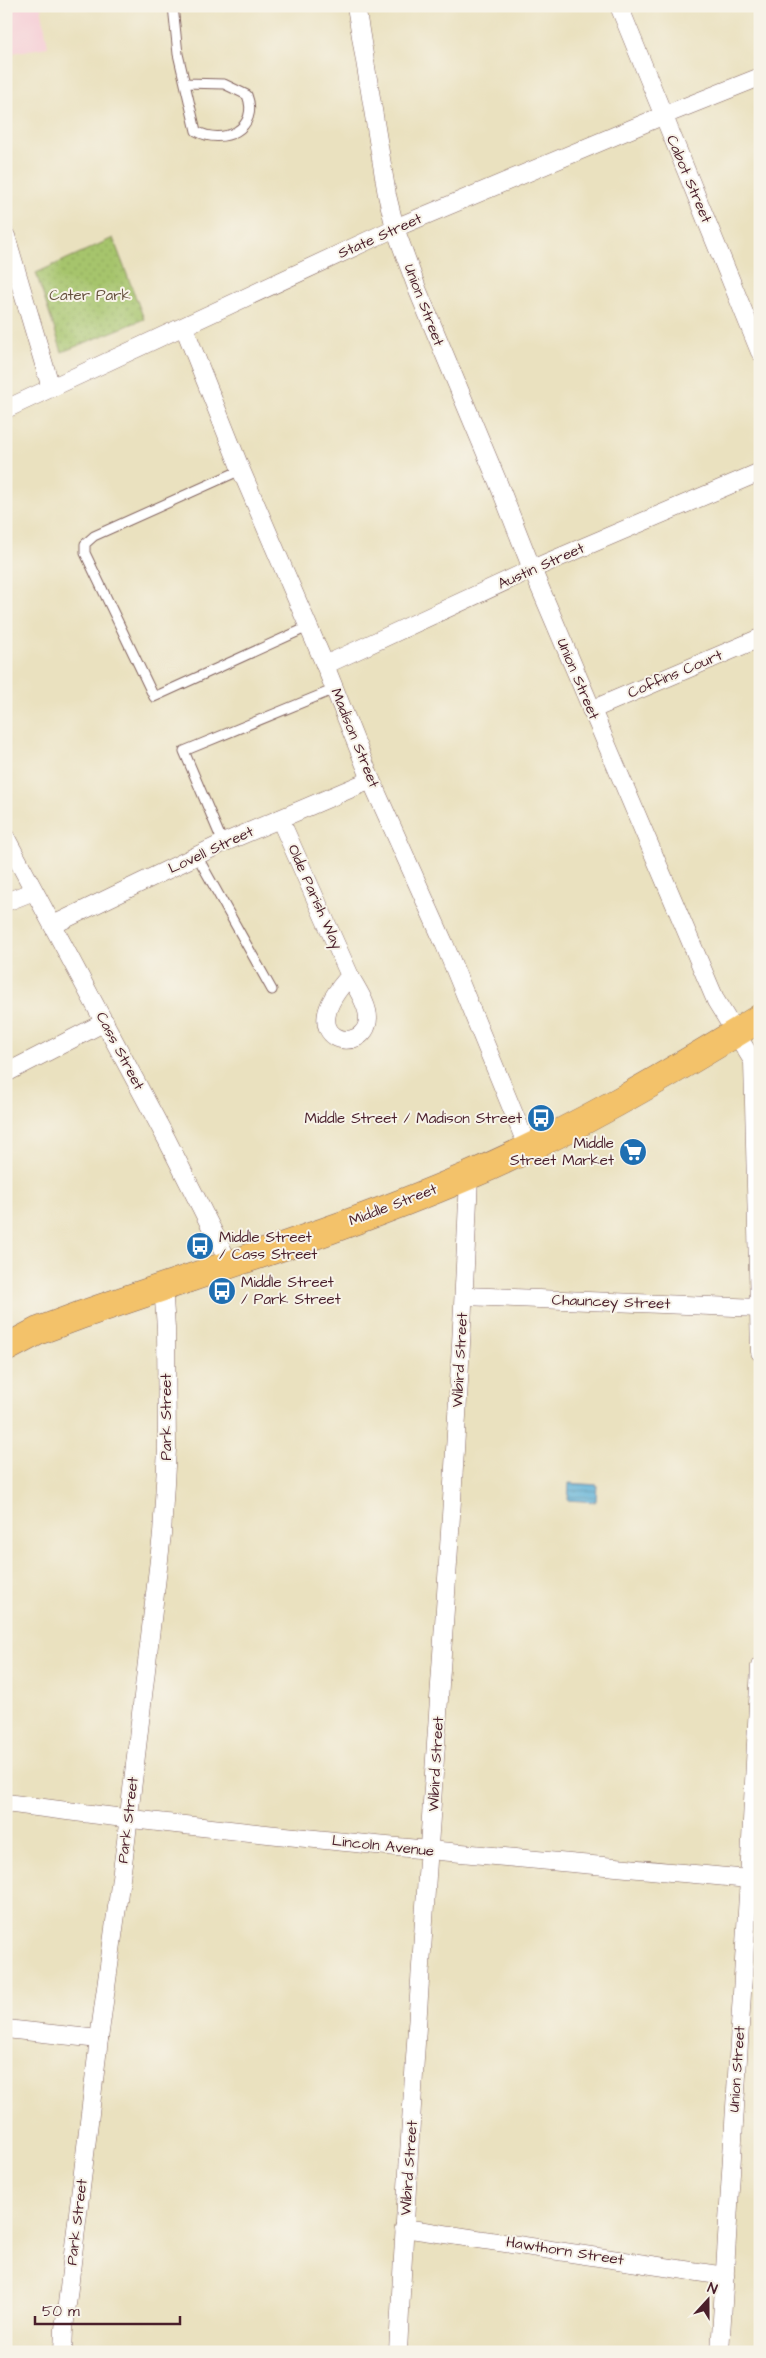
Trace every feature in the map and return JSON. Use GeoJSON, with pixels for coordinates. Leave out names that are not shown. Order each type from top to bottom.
{"type":"FeatureCollection","features":[{"type":"Feature","properties":{"kind":"main road","name":"Middle Street"},"geometry":{"type":"LineString","coordinates":[[6,1348],[38,1331],[163,1286],[230,1265],[469,1176],[528,1148],[638,1090],[760,1018]]}},
{"type":"Feature","properties":{"kind":"street","name":"Union Street"},"geometry":{"type":"LineString","coordinates":[[356,6],[387,195],[395,228],[421,300],[591,710],[716,1001],[753,1060],[760,1352]]}},
{"type":"Feature","properties":{"kind":"street","name":"Cabot Street"},"geometry":{"type":"LineString","coordinates":[[619,6],[662,116],[760,352]]}},
{"type":"Feature","properties":{"kind":"street","name":"State Street"},"geometry":{"type":"LineString","coordinates":[[6,409],[395,228],[662,116],[760,78]]}},
{"type":"Feature","properties":{"kind":"street"},"geometry":{"type":"LineString","coordinates":[[6,236],[51,388]]}},
{"type":"Feature","properties":{"kind":"street","name":"Madison Street"},"geometry":{"type":"LineString","coordinates":[[184,327],[241,470],[372,780],[444,943],[528,1148]]}},
{"type":"Feature","properties":{"kind":"street","name":"Austin Street"},"geometry":{"type":"LineString","coordinates":[[325,665],[532,569],[760,472]]}},
{"type":"Feature","properties":{"kind":"street","name":"Coffins Court"},"geometry":{"type":"LineString","coordinates":[[591,710],[760,638]]}},
{"type":"Feature","properties":{"kind":"street","name":"Lovell Street"},"geometry":{"type":"LineString","coordinates":[[53,925],[223,843],[372,780]]}},
{"type":"Feature","properties":{"kind":"street","name":"Olde Parish Way"},"geometry":{"type":"LineString","coordinates":[[280,819],[350,976]]}},
{"type":"Feature","properties":{"kind":"street","name":"Cass Street"},"geometry":{"type":"LineString","coordinates":[[6,838],[105,1022],[230,1265]]}},
{"type":"Feature","properties":{"kind":"street"},"geometry":{"type":"LineString","coordinates":[[6,902],[34,891]]}},
{"type":"Feature","properties":{"kind":"street"},"geometry":{"type":"LineString","coordinates":[[6,1073],[105,1022]]}},
{"type":"Feature","properties":{"kind":"street","name":"Wibird Street"},"geometry":{"type":"LineString","coordinates":[[398,2352],[404,2228],[430,1851],[464,1296],[469,1176]]}},
{"type":"Feature","properties":{"kind":"street","name":"Park Street"},"geometry":{"type":"LineString","coordinates":[[63,2352],[64,2329],[99,2039],[129,1819],[162,1525],[167,1449],[166,1328],[163,1286]]}},
{"type":"Feature","properties":{"kind":"street","name":"Chauncey Street"},"geometry":{"type":"LineString","coordinates":[[464,1296],[759,1308]]}},
{"type":"Feature","properties":{"kind":"street","name":"Union Street"},"geometry":{"type":"LineString","coordinates":[[720,2352],[754,1880],[760,1666]]}},
{"type":"Feature","properties":{"kind":"street","name":"Lincoln Avenue"},"geometry":{"type":"LineString","coordinates":[[6,1803],[129,1819],[430,1851],[754,1880]]}},
{"type":"Feature","properties":{"kind":"street"},"geometry":{"type":"LineString","coordinates":[[6,2028],[99,2039]]}},
{"type":"Feature","properties":{"kind":"street","name":"Hawthorn Street"},"geometry":{"type":"LineString","coordinates":[[404,2228],[725,2276]]}},
{"type":"Feature","properties":{"kind":"lane"},"geometry":{"type":"LineString","coordinates":[[173,6],[178,54],[191,118],[196,131],[206,137],[219,137],[232,134],[244,125],[250,114],[250,104],[247,95],[224,84],[185,83]]}},
{"type":"Feature","properties":{"kind":"lane"},"geometry":{"type":"LineString","coordinates":[[241,470],[94,536],[85,544],[85,553],[154,697],[308,627]]}},
{"type":"Feature","properties":{"kind":"lane"},"geometry":{"type":"LineString","coordinates":[[223,843],[184,751],[335,689]]}},
{"type":"Feature","properties":{"kind":"lane"},"geometry":{"type":"LineString","coordinates":[[197,856],[272,990]]}},
{"type":"Feature","properties":{"kind":"shaded area"},"geometry":{"type":"Polygon","coordinates":[[[6,6],[41,6],[48,47],[6,54],[6,6]]]}},
{"type":"Feature","properties":{"kind":"green space","name":"Cater Park"},"geometry":{"type":"Polygon","coordinates":[[[113,238],[144,319],[62,352],[36,273],[113,238]]]}},
{"type":"Feature","properties":{"kind":"water"},"geometry":{"type":"Polygon","coordinates":[[[569,1483],[597,1485],[596,1502],[568,1500],[569,1483]]]}},
{"type":"Feature","properties":{"kind":"place","name":"Middle Street / Madison Street"},"geometry":{"type":"Point","coordinates":[541,1118]}},
{"type":"Feature","properties":{"kind":"place","name":"Middle Street Market"},"geometry":{"type":"Point","coordinates":[633,1152]}},
{"type":"Feature","properties":{"kind":"place","name":"Middle Street / Cass Street"},"geometry":{"type":"Point","coordinates":[200,1246]}},
{"type":"Feature","properties":{"kind":"place","name":"Middle Street / Park Street"},"geometry":{"type":"Point","coordinates":[222,1291]}}]}
